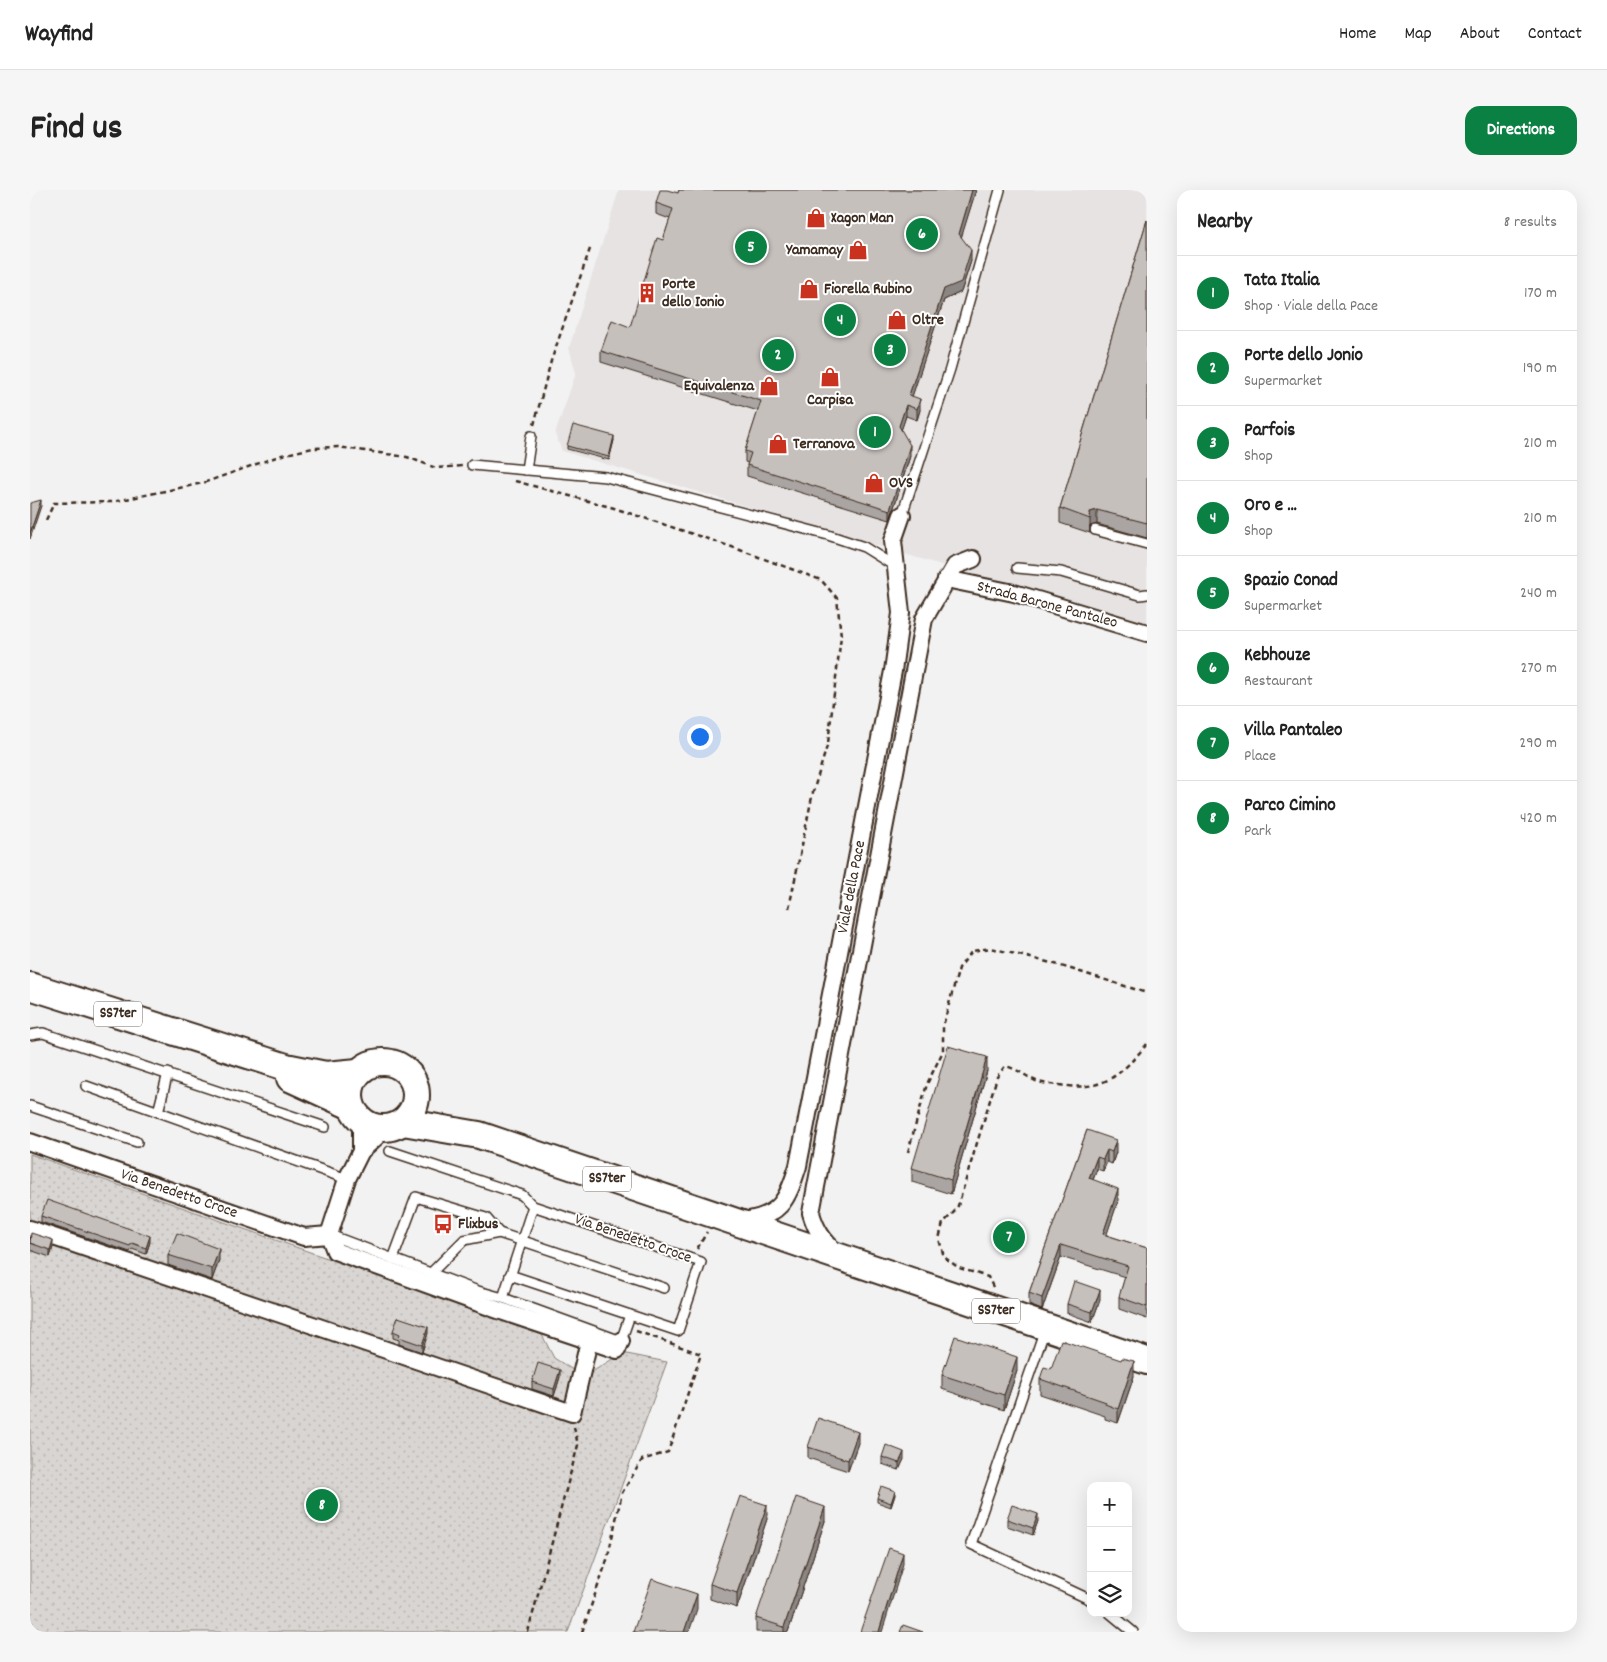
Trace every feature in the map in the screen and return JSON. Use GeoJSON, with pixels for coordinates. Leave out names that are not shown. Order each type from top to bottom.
{"type":"FeatureCollection","features":[{"type":"Feature","properties":{"kind":"main road","name":"SS7ter"},"geometry":{"type":"LineString","coordinates":[[30,986],[207,1043]]}},
{"type":"Feature","properties":{"kind":"main road"},"geometry":{"type":"LineString","coordinates":[[207,1043],[286,1067],[326,1075],[358,1072]]}},
{"type":"Feature","properties":{"kind":"main road"},"geometry":{"type":"LineString","coordinates":[[207,1043],[356,1112],[368,1125],[393,1134],[479,1135]]}},
{"type":"Feature","properties":{"kind":"main road"},"geometry":{"type":"LineString","coordinates":[[356,1112],[350,1088],[358,1072],[367,1065],[377,1062],[388,1061],[398,1064],[410,1075],[416,1090],[414,1107],[393,1134]]}},
{"type":"Feature","properties":{"kind":"main road"},"geometry":{"type":"LineString","coordinates":[[416,1090],[447,1115],[479,1135]]}},
{"type":"Feature","properties":{"kind":"main road","name":"SS7ter"},"geometry":{"type":"LineString","coordinates":[[479,1135],[1147,1361]]}},
{"type":"Feature","properties":{"kind":"street","name":"Viale della Pace"},"geometry":{"type":"LineString","coordinates":[[725,1219],[755,1220],[773,1213],[783,1204],[798,1166],[893,671],[901,613],[898,568],[893,541],[902,515]]}},
{"type":"Feature","properties":{"kind":"street","name":"Viale della Pace"},"geometry":{"type":"LineString","coordinates":[[811,1213],[924,619],[955,566],[973,559]]}},
{"type":"Feature","properties":{"kind":"street","name":"Strada Barone Pantaleo"},"geometry":{"type":"LineString","coordinates":[[946,579],[1014,593],[1147,633]]}},
{"type":"Feature","properties":{"kind":"street"},"geometry":{"type":"LineString","coordinates":[[356,1112],[361,1151],[347,1179],[329,1235],[335,1251],[498,1310],[617,1350],[623,1334]]}},
{"type":"Feature","properties":{"kind":"street"},"geometry":{"type":"LineString","coordinates":[[361,1151],[393,1134]]}},
{"type":"Feature","properties":{"kind":"street","name":"Via Benedetto Croce"},"geometry":{"type":"LineString","coordinates":[[30,1142],[304,1237],[329,1235]]}},
{"type":"Feature","properties":{"kind":"street"},"geometry":{"type":"LineString","coordinates":[[786,1239],[800,1230],[811,1213]]}},
{"type":"Feature","properties":{"kind":"street"},"geometry":{"type":"LineString","coordinates":[[811,1213],[815,1229],[827,1244],[846,1260]]}},
{"type":"Feature","properties":{"kind":"street"},"geometry":{"type":"LineString","coordinates":[[30,1229],[572,1414],[590,1341]]}},
{"type":"Feature","properties":{"kind":"lane"},"geometry":{"type":"LineString","coordinates":[[902,515],[950,369],[1000,190]]}},
{"type":"Feature","properties":{"kind":"lane"},"geometry":{"type":"LineString","coordinates":[[526,470],[531,436]]}},
{"type":"Feature","properties":{"kind":"lane"},"geometry":{"type":"LineString","coordinates":[[470,467],[606,477],[789,525],[864,548],[898,568]]}},
{"type":"Feature","properties":{"kind":"lane"},"geometry":{"type":"LineString","coordinates":[[1095,530],[1147,544]]}},
{"type":"Feature","properties":{"kind":"lane"},"geometry":{"type":"LineString","coordinates":[[1017,568],[1061,572],[1140,595],[1147,594]]}},
{"type":"Feature","properties":{"kind":"lane"},"geometry":{"type":"LineString","coordinates":[[30,1035],[43,1033],[168,1073],[325,1127]]}},
{"type":"Feature","properties":{"kind":"lane"},"geometry":{"type":"LineString","coordinates":[[158,1112],[168,1073]]}},
{"type":"Feature","properties":{"kind":"lane"},"geometry":{"type":"LineString","coordinates":[[86,1086],[347,1179]]}},
{"type":"Feature","properties":{"kind":"lane"},"geometry":{"type":"LineString","coordinates":[[30,1106],[137,1142]]}},
{"type":"Feature","properties":{"kind":"lane","name":"Via Benedetto Croce"},"geometry":{"type":"LineString","coordinates":[[393,1134],[522,1195],[533,1206],[700,1262],[678,1331],[510,1275]]}},
{"type":"Feature","properties":{"kind":"lane"},"geometry":{"type":"LineString","coordinates":[[394,1259],[416,1197],[486,1218],[499,1233]]}},
{"type":"Feature","properties":{"kind":"lane"},"geometry":{"type":"LineString","coordinates":[[503,1298],[533,1206]]}},
{"type":"Feature","properties":{"kind":"lane"},"geometry":{"type":"LineString","coordinates":[[431,1274],[464,1240],[499,1233],[664,1288]]}},
{"type":"Feature","properties":{"kind":"lane"},"geometry":{"type":"LineString","coordinates":[[329,1235],[510,1302],[623,1334],[630,1315]]}},
{"type":"Feature","properties":{"kind":"lane"},"geometry":{"type":"LineString","coordinates":[[1046,1328],[971,1544],[1087,1598]]}},
{"type":"Feature","properties":{"kind":"lane"},"geometry":{"type":"LineString","coordinates":[[1115,1617],[1133,1632]]}},
{"type":"Feature","properties":{"kind":"path"},"geometry":{"type":"LineString","coordinates":[[531,436],[551,361],[591,246]]}},
{"type":"Feature","properties":{"kind":"path"},"geometry":{"type":"LineString","coordinates":[[46,520],[54,503],[112,502],[194,485],[282,455],[313,448],[338,447],[397,456],[436,468],[470,467]]}},
{"type":"Feature","properties":{"kind":"path"},"geometry":{"type":"LineString","coordinates":[[510,480],[614,508],[732,547],[821,580],[837,598],[841,636],[828,743],[813,792],[789,908]]}},
{"type":"Feature","properties":{"kind":"path"},"geometry":{"type":"LineString","coordinates":[[908,1152],[927,1084],[943,1051],[943,1026],[959,968],[972,951],[990,948],[1055,964],[1147,993]]}},
{"type":"Feature","properties":{"kind":"path"},"geometry":{"type":"LineString","coordinates":[[995,1311],[993,1288],[988,1277],[959,1268],[944,1257],[939,1239],[943,1223],[957,1209],[997,1077],[1006,1066],[1017,1068],[1037,1081],[1074,1087],[1097,1086],[1121,1073],[1147,1044]]}},
{"type":"Feature","properties":{"kind":"path"},"geometry":{"type":"LineString","coordinates":[[691,1259],[725,1219]]}},
{"type":"Feature","properties":{"kind":"path"},"geometry":{"type":"LineString","coordinates":[[582,1632],[607,1560],[622,1493],[642,1460],[668,1452],[701,1354],[623,1334]]}},
{"type":"Feature","properties":{"kind":"path"},"geometry":{"type":"LineString","coordinates":[[528,1632],[578,1446],[572,1414]]}},
{"type":"Feature","properties":{"kind":"shaded area"},"geometry":{"type":"Polygon","coordinates":[[[619,190],[1147,190],[1147,627],[562,451],[555,434],[576,373],[569,348],[619,190]]]}},
{"type":"Feature","properties":{"kind":"shaded area"},"geometry":{"type":"Polygon","coordinates":[[[30,1154],[541,1333],[554,1358],[584,1377],[622,1353],[667,1362],[568,1632],[30,1632],[30,1154]]]}},
{"type":"Feature","properties":{"kind":"building"},"geometry":{"type":"Polygon","coordinates":[[[660,190],[678,193],[679,190],[972,190],[959,234],[971,250],[961,282],[944,289],[909,395],[920,399],[917,409],[906,405],[899,426],[910,445],[890,510],[747,465],[751,453],[745,451],[761,401],[601,351],[612,320],[630,327],[657,238],[663,240],[673,209],[656,203],[660,190]]]}},
{"type":"Feature","properties":{"kind":"building"},"geometry":{"type":"Polygon","coordinates":[[[1147,220],[1147,523],[1097,510],[1090,512],[1090,519],[1060,508],[1147,220]]]}},
{"type":"Feature","properties":{"kind":"building"},"geometry":{"type":"Polygon","coordinates":[[[573,425],[614,436],[609,457],[567,446],[573,425]]]}},
{"type":"Feature","properties":{"kind":"building"},"geometry":{"type":"Polygon","coordinates":[[[41,500],[30,533],[30,503],[41,500]]]}},
{"type":"Feature","properties":{"kind":"building"},"geometry":{"type":"Polygon","coordinates":[[[948,1046],[987,1057],[951,1180],[912,1168],[948,1046]]]}},
{"type":"Feature","properties":{"kind":"building"},"geometry":{"type":"Polygon","coordinates":[[[1087,1130],[1116,1140],[1112,1152],[1107,1150],[1103,1159],[1097,1157],[1089,1178],[1118,1189],[1103,1234],[1147,1248],[1147,1307],[1119,1297],[1128,1266],[1061,1245],[1042,1298],[1029,1293],[1087,1130]]]}},
{"type":"Feature","properties":{"kind":"building"},"geometry":{"type":"Polygon","coordinates":[[[47,1200],[150,1236],[146,1248],[132,1243],[130,1246],[41,1216],[47,1200]]]}},
{"type":"Feature","properties":{"kind":"building"},"geometry":{"type":"Polygon","coordinates":[[[31,1233],[53,1240],[50,1250],[30,1243],[31,1233]]]}},
{"type":"Feature","properties":{"kind":"building"},"geometry":{"type":"Polygon","coordinates":[[[177,1233],[219,1249],[212,1269],[168,1255],[177,1233]]]}},
{"type":"Feature","properties":{"kind":"building"},"geometry":{"type":"Polygon","coordinates":[[[1074,1281],[1100,1290],[1092,1312],[1067,1304],[1074,1281]]]}},
{"type":"Feature","properties":{"kind":"building"},"geometry":{"type":"Polygon","coordinates":[[[398,1317],[428,1327],[422,1345],[399,1337],[400,1334],[393,1331],[398,1317]]]}},
{"type":"Feature","properties":{"kind":"building"},"geometry":{"type":"Polygon","coordinates":[[[955,1336],[1017,1357],[1004,1395],[942,1375],[955,1336]]]}},
{"type":"Feature","properties":{"kind":"building"},"geometry":{"type":"Polygon","coordinates":[[[1061,1340],[1121,1360],[1122,1358],[1134,1361],[1118,1409],[1105,1404],[1106,1402],[1040,1379],[1044,1367],[1051,1369],[1061,1340]]]}},
{"type":"Feature","properties":{"kind":"building"},"geometry":{"type":"Polygon","coordinates":[[[538,1363],[560,1370],[554,1389],[532,1382],[538,1363]]]}},
{"type":"Feature","properties":{"kind":"building"},"geometry":{"type":"Polygon","coordinates":[[[818,1418],[858,1432],[848,1460],[808,1447],[818,1418]]]}},
{"type":"Feature","properties":{"kind":"building"},"geometry":{"type":"Polygon","coordinates":[[[886,1445],[904,1452],[899,1463],[882,1457],[886,1445]]]}},
{"type":"Feature","properties":{"kind":"building"},"geometry":{"type":"Polygon","coordinates":[[[881,1486],[895,1491],[891,1503],[877,1498],[881,1486]]]}},
{"type":"Feature","properties":{"kind":"building"},"geometry":{"type":"Polygon","coordinates":[[[740,1496],[767,1505],[737,1593],[710,1584],[740,1496]]]}},
{"type":"Feature","properties":{"kind":"building"},"geometry":{"type":"Polygon","coordinates":[[[796,1497],[825,1507],[784,1627],[756,1618],[796,1497]]]}},
{"type":"Feature","properties":{"kind":"building"},"geometry":{"type":"Polygon","coordinates":[[[1012,1505],[1038,1514],[1033,1528],[1007,1519],[1012,1505]]]}},
{"type":"Feature","properties":{"kind":"building"},"geometry":{"type":"Polygon","coordinates":[[[889,1548],[903,1553],[879,1632],[860,1632],[889,1548]]]}},
{"type":"Feature","properties":{"kind":"building"},"geometry":{"type":"Polygon","coordinates":[[[652,1579],[697,1594],[684,1632],[633,1632],[652,1579]]]}},
{"type":"Feature","properties":{"kind":"building"},"geometry":{"type":"Polygon","coordinates":[[[903,1625],[923,1632],[900,1632],[903,1625]]]}},
{"type":"Feature","properties":{"kind":"place","name":"Xagon Man"},"geometry":{"type":"Point","coordinates":[816,218]}},
{"type":"Feature","properties":{"kind":"place","name":"Kebhouze"},"geometry":{"type":"Point","coordinates":[922,234]}},
{"type":"Feature","properties":{"kind":"place","name":"Spazio Conad"},"geometry":{"type":"Point","coordinates":[751,247]}},
{"type":"Feature","properties":{"kind":"place","name":"Yamamay"},"geometry":{"type":"Point","coordinates":[858,250]}},
{"type":"Feature","properties":{"kind":"place","name":"Fiorella Rubino"},"geometry":{"type":"Point","coordinates":[809,289]}},
{"type":"Feature","properties":{"kind":"place","name":"Porte dello Ionio"},"geometry":{"type":"Point","coordinates":[647,293]}},
{"type":"Feature","properties":{"kind":"place","name":"Oro e ..."},"geometry":{"type":"Point","coordinates":[840,320]}},
{"type":"Feature","properties":{"kind":"place","name":"Oltre"},"geometry":{"type":"Point","coordinates":[897,320]}},
{"type":"Feature","properties":{"kind":"place","name":"Parfois"},"geometry":{"type":"Point","coordinates":[890,350]}},
{"type":"Feature","properties":{"kind":"place","name":"Porte dello Jonio"},"geometry":{"type":"Point","coordinates":[778,355]}},
{"type":"Feature","properties":{"kind":"place","name":"Carpisa"},"geometry":{"type":"Point","coordinates":[830,377]}},
{"type":"Feature","properties":{"kind":"place","name":"Equivalenza"},"geometry":{"type":"Point","coordinates":[769,386]}},
{"type":"Feature","properties":{"kind":"place","name":"Tata Italia"},"geometry":{"type":"Point","coordinates":[875,432]}},
{"type":"Feature","properties":{"kind":"place","name":"Terranova"},"geometry":{"type":"Point","coordinates":[778,444]}},
{"type":"Feature","properties":{"kind":"place","name":"OVS"},"geometry":{"type":"Point","coordinates":[874,483]}},
{"type":"Feature","properties":{"kind":"place","name":"Flixbus"},"geometry":{"type":"Point","coordinates":[443,1224]}},
{"type":"Feature","properties":{"kind":"place","name":"Villa Pantaleo"},"geometry":{"type":"Point","coordinates":[1009,1237]}},
{"type":"Feature","properties":{"kind":"place","name":"Parco Cimino"},"geometry":{"type":"Point","coordinates":[322,1505]}}]}
